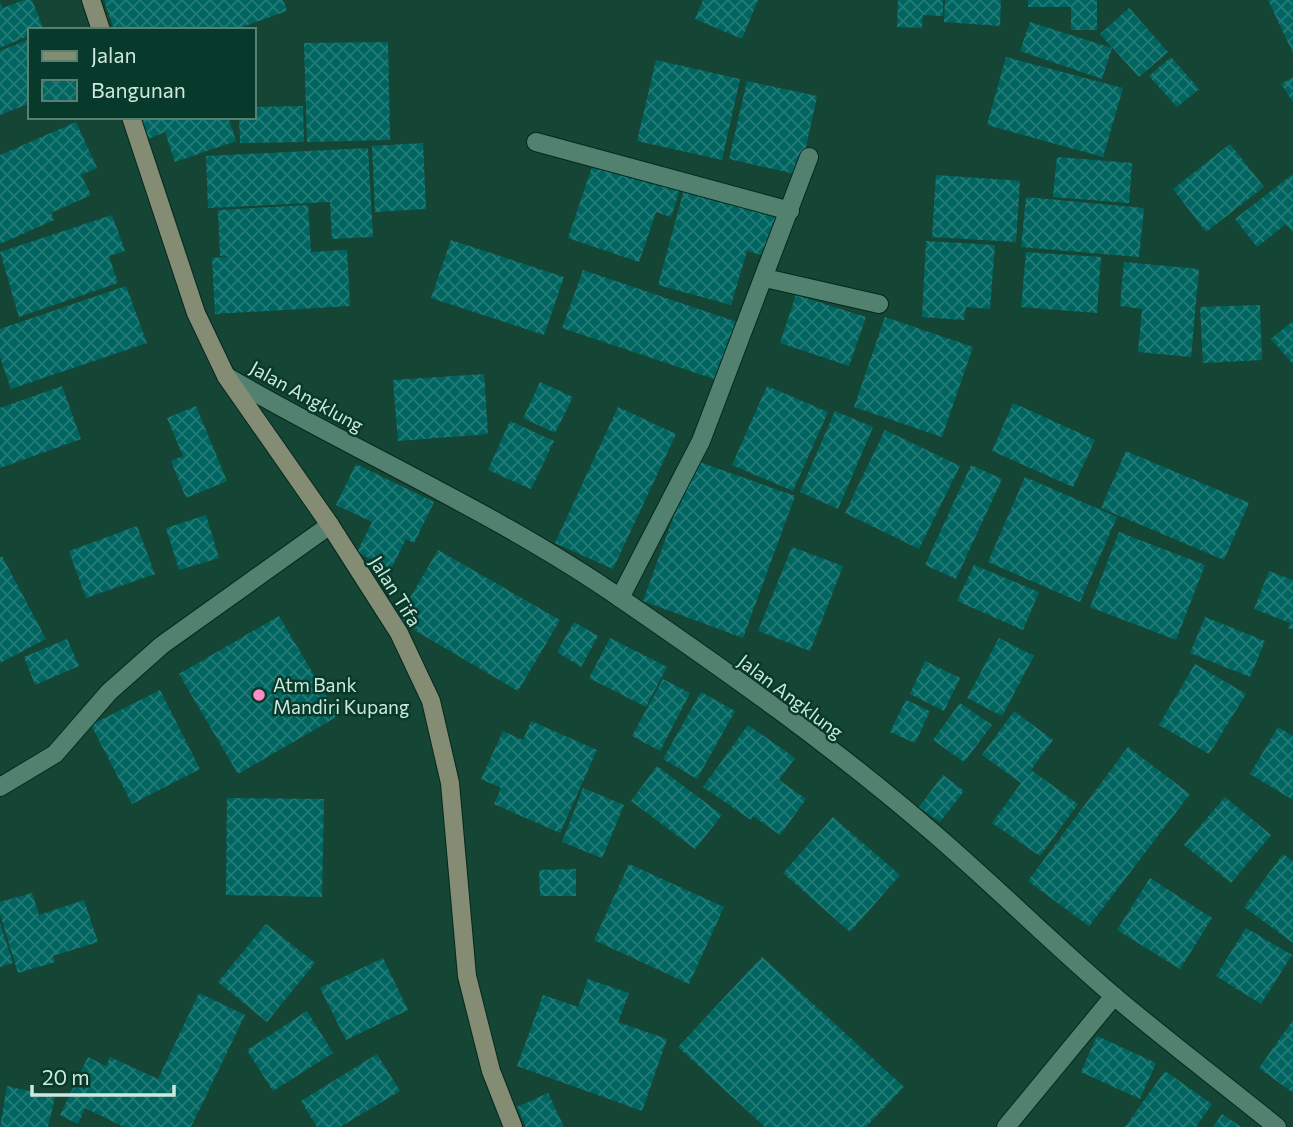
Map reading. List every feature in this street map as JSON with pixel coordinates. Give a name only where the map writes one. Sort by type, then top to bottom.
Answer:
[{"type":"street","points":[[91,0],[100,28]]},
{"type":"street","name":"Jalan Tifa","points":[[132,119],[196,313],[226,376],[330,525],[399,633],[431,701],[450,783],[467,976],[491,1071],[513,1127]]},
{"type":"street","points":[[536,142],[790,211]]},
{"type":"street","points":[[620,598],[701,441],[809,157]]},
{"type":"street","points":[[765,278],[879,304]]},
{"type":"street","name":"Jalan Angklung","points":[[226,376],[304,422],[364,451],[498,525],[620,598],[773,707],[929,829],[1114,996],[1277,1127]]},
{"type":"street","points":[[0,787],[55,754],[108,692],[162,645],[330,525]]},
{"type":"street","points":[[1006,1127],[1114,996]]},
{"type":"building","points":[[24,0],[32,0],[43,28],[28,28],[28,36],[0,48],[0,2],[3,8]]},
{"type":"building","points":[[104,0],[283,0],[287,11],[240,28],[113,28]]},
{"type":"building","points":[[703,0],[758,0],[742,39],[695,19]]},
{"type":"building","points":[[898,0],[943,0],[943,16],[923,15],[922,28],[897,27]]},
{"type":"building","points":[[945,0],[1001,0],[1000,26],[944,22]]},
{"type":"building","points":[[1028,0],[1097,0],[1097,30],[1071,30],[1071,7],[1028,7]]},
{"type":"building","points":[[1268,0],[1293,0],[1293,53]]},
{"type":"building","points":[[1129,8],[1168,52],[1139,77],[1100,34]]},
{"type":"building","points":[[1030,22],[1112,48],[1102,79],[1020,51]]},
{"type":"building","points":[[28,40],[28,104],[0,115],[0,51]]},
{"type":"building","points":[[388,42],[390,140],[307,142],[304,43]]},
{"type":"building","points":[[1006,57],[1123,88],[1103,157],[987,125]]},
{"type":"building","points":[[1171,57],[1199,89],[1177,107],[1149,76]]},
{"type":"building","points":[[656,60],[740,79],[722,160],[637,141]]},
{"type":"building","points":[[1293,77],[1293,102],[1281,84]]},
{"type":"building","points":[[747,81],[817,96],[800,175],[729,159]]},
{"type":"building","points":[[303,106],[304,142],[240,143],[239,119],[256,119],[256,107]]},
{"type":"building","points":[[142,119],[229,119],[236,141],[175,162],[165,132],[148,139]]},
{"type":"building","points":[[76,122],[97,168],[81,175],[91,195],[51,213],[54,220],[0,244],[0,155]]},
{"type":"building","points":[[423,143],[426,209],[375,212],[372,146]]},
{"type":"building","points":[[1230,144],[1264,187],[1206,232],[1173,189]]},
{"type":"building","points":[[368,148],[373,237],[332,239],[330,202],[208,208],[206,156]]},
{"type":"building","points":[[1057,157],[1132,163],[1129,203],[1053,197]]},
{"type":"building","points":[[594,161],[680,189],[671,217],[656,212],[639,262],[568,238]]},
{"type":"building","points":[[1293,174],[1293,233],[1286,224],[1257,247],[1235,219]]},
{"type":"building","points":[[936,175],[1020,181],[1016,242],[932,237]]},
{"type":"building","points":[[685,186],[778,212],[765,256],[747,251],[731,305],[658,285]]},
{"type":"building","points":[[1026,197],[1144,208],[1139,257],[1021,247]]},
{"type":"building","points":[[308,205],[311,252],[347,250],[350,306],[215,314],[212,258],[232,257],[220,256],[218,210]]},
{"type":"building","points":[[112,215],[125,251],[109,256],[118,283],[19,317],[0,252]]},
{"type":"building","points":[[451,240],[564,277],[544,335],[431,298]]},
{"type":"building","points":[[926,241],[995,245],[990,309],[966,307],[964,320],[922,317]]},
{"type":"building","points":[[1026,252],[1101,257],[1097,313],[1021,307]]},
{"type":"building","points":[[1124,262],[1199,269],[1191,357],[1138,352],[1142,309],[1120,306]]},
{"type":"building","points":[[583,270],[740,323],[720,381],[562,328]]},
{"type":"building","points":[[126,286],[147,343],[11,389],[0,357],[0,329]]},
{"type":"building","points":[[796,295],[866,317],[849,366],[780,343]]},
{"type":"building","points":[[1260,305],[1262,360],[1203,363],[1200,307]]},
{"type":"building","points":[[885,317],[973,347],[942,437],[854,407]]},
{"type":"building","points":[[1293,321],[1293,364],[1271,339]]},
{"type":"building","points":[[484,374],[488,434],[398,441],[393,380]]},
{"type":"building","points":[[540,382],[573,397],[555,433],[523,418]]},
{"type":"building","points":[[62,386],[81,439],[0,468],[0,408]]},
{"type":"building","points":[[767,386],[828,412],[793,491],[732,465]]},
{"type":"building","points":[[1013,403],[1095,440],[1073,487],[992,451]]},
{"type":"building","points":[[196,406],[227,481],[186,498],[171,461],[183,456],[167,418]]},
{"type":"building","points":[[618,407],[676,434],[613,569],[555,543]]},
{"type":"building","points":[[835,411],[873,427],[838,509],[800,492]]},
{"type":"building","points":[[510,421],[554,441],[531,489],[488,470]]},
{"type":"building","points":[[885,430],[960,466],[919,549],[845,513]]},
{"type":"building","points":[[1126,451],[1249,503],[1224,560],[1101,508]]},
{"type":"building","points":[[694,460],[795,496],[743,638],[643,601]]},
{"type":"building","points":[[356,464],[434,502],[414,543],[406,539],[391,569],[357,552],[372,522],[336,505]]},
{"type":"building","points":[[971,465],[1002,479],[956,579],[925,565]]},
{"type":"building","points":[[1025,477],[1117,517],[1080,602],[988,562]]},
{"type":"building","points":[[206,515],[219,558],[179,570],[166,528]]},
{"type":"building","points":[[137,526],[155,574],[86,598],[69,551]]},
{"type":"building","points":[[1119,532],[1205,565],[1176,640],[1090,607]]},
{"type":"building","points":[[792,547],[843,566],[810,651],[758,631]]},
{"type":"building","points":[[438,550],[560,620],[518,691],[397,620]]},
{"type":"building","points":[[2,556],[46,639],[0,663],[0,557]]},
{"type":"building","points":[[974,565],[1039,592],[1023,630],[957,601]]},
{"type":"building","points":[[1269,571],[1293,580],[1293,630],[1288,628],[1290,623],[1254,609]]},
{"type":"building","name":"Atm Bank Mandiri Kupang","points":[[279,616],[338,716],[238,774],[179,674]]},
{"type":"building","points":[[1205,617],[1265,641],[1250,677],[1190,653]]},
{"type":"building","points":[[574,622],[598,636],[581,667],[557,652]]},
{"type":"building","points":[[610,638],[667,667],[646,707],[589,678]]},
{"type":"building","points":[[999,638],[1034,656],[1002,716],[967,698]]},
{"type":"building","points":[[67,639],[79,666],[35,685],[24,657]]},
{"type":"building","points":[[925,661],[960,678],[944,711],[910,694]]},
{"type":"building","points":[[1195,664],[1246,694],[1209,754],[1159,725]]},
{"type":"building","points":[[663,679],[690,693],[660,751],[632,736]]},
{"type":"building","points":[[160,690],[200,769],[132,804],[91,725]]},
{"type":"building","points":[[701,692],[735,711],[697,779],[663,759]]},
{"type":"building","points":[[906,700],[930,711],[915,743],[890,732]]},
{"type":"building","points":[[960,703],[992,725],[964,762],[933,740]]},
{"type":"building","points":[[1014,711],[1053,740],[1031,770],[1078,804],[1040,856],[992,823],[1021,783],[982,755]]},
{"type":"building","points":[[531,721],[597,750],[560,833],[494,804],[501,788],[481,779],[503,731],[523,740]]},
{"type":"building","points":[[748,725],[795,758],[779,780],[806,799],[780,835],[753,816],[751,820],[703,787]]},
{"type":"building","points":[[1278,727],[1293,736],[1293,800],[1250,774]]},
{"type":"building","points":[[1128,747],[1190,794],[1089,926],[1028,881]]},
{"type":"building","points":[[657,766],[722,815],[695,849],[631,801]]},
{"type":"building","points":[[943,775],[964,791],[940,822],[919,807]]},
{"type":"building","points":[[583,788],[624,805],[602,858],[562,842]]},
{"type":"building","points":[[1225,797],[1271,835],[1231,883],[1184,845]]},
{"type":"building","points":[[227,798],[324,799],[322,897],[226,895]]},
{"type":"building","points":[[833,817],[900,875],[850,932],[783,873]]},
{"type":"building","points":[[1283,854],[1293,861],[1293,943],[1244,907]]},
{"type":"building","points":[[629,864],[724,907],[689,984],[594,940]]},
{"type":"building","points":[[576,869],[576,896],[540,896],[539,870]]},
{"type":"building","points":[[1150,878],[1212,918],[1180,969],[1117,930]]},
{"type":"building","points":[[32,893],[39,915],[84,900],[98,942],[53,956],[55,962],[18,973],[0,914],[0,902]]},
{"type":"building","points":[[0,923],[13,963],[0,967]]},
{"type":"building","points":[[266,924],[315,963],[267,1022],[218,982]]},
{"type":"building","points":[[1246,928],[1292,955],[1261,1004],[1216,976]]},
{"type":"building","points":[[762,957],[904,1087],[866,1127],[765,1127],[678,1047]]},
{"type":"building","points":[[383,958],[408,1010],[346,1040],[320,988]]},
{"type":"building","points":[[588,979],[629,993],[618,1022],[667,1039],[642,1111],[517,1066],[543,995],[578,1007]]},
{"type":"building","points":[[199,993],[245,1015],[191,1127],[124,1127],[85,1108],[78,1124],[60,1115],[88,1057],[106,1066],[110,1057],[158,1079]]},
{"type":"building","points":[[307,1011],[333,1053],[273,1091],[247,1050]]},
{"type":"building","points":[[1293,1020],[1293,1093],[1259,1068]]},
{"type":"building","points":[[1097,1036],[1156,1063],[1140,1099],[1081,1072]]},
{"type":"building","points":[[377,1054],[400,1091],[340,1127],[317,1127],[301,1101]]},
{"type":"building","points":[[1165,1071],[1212,1104],[1196,1127],[1125,1127]]},
{"type":"building","points":[[7,1086],[55,1097],[48,1127],[0,1127]]},
{"type":"building","points":[[548,1093],[564,1127],[526,1127],[517,1107]]},
{"type":"building","points":[[1222,1114],[1241,1127],[1213,1127]]},
{"type":"place","name":"Atm Bank Mandiri Kupang","points":[[259,695]]}]
